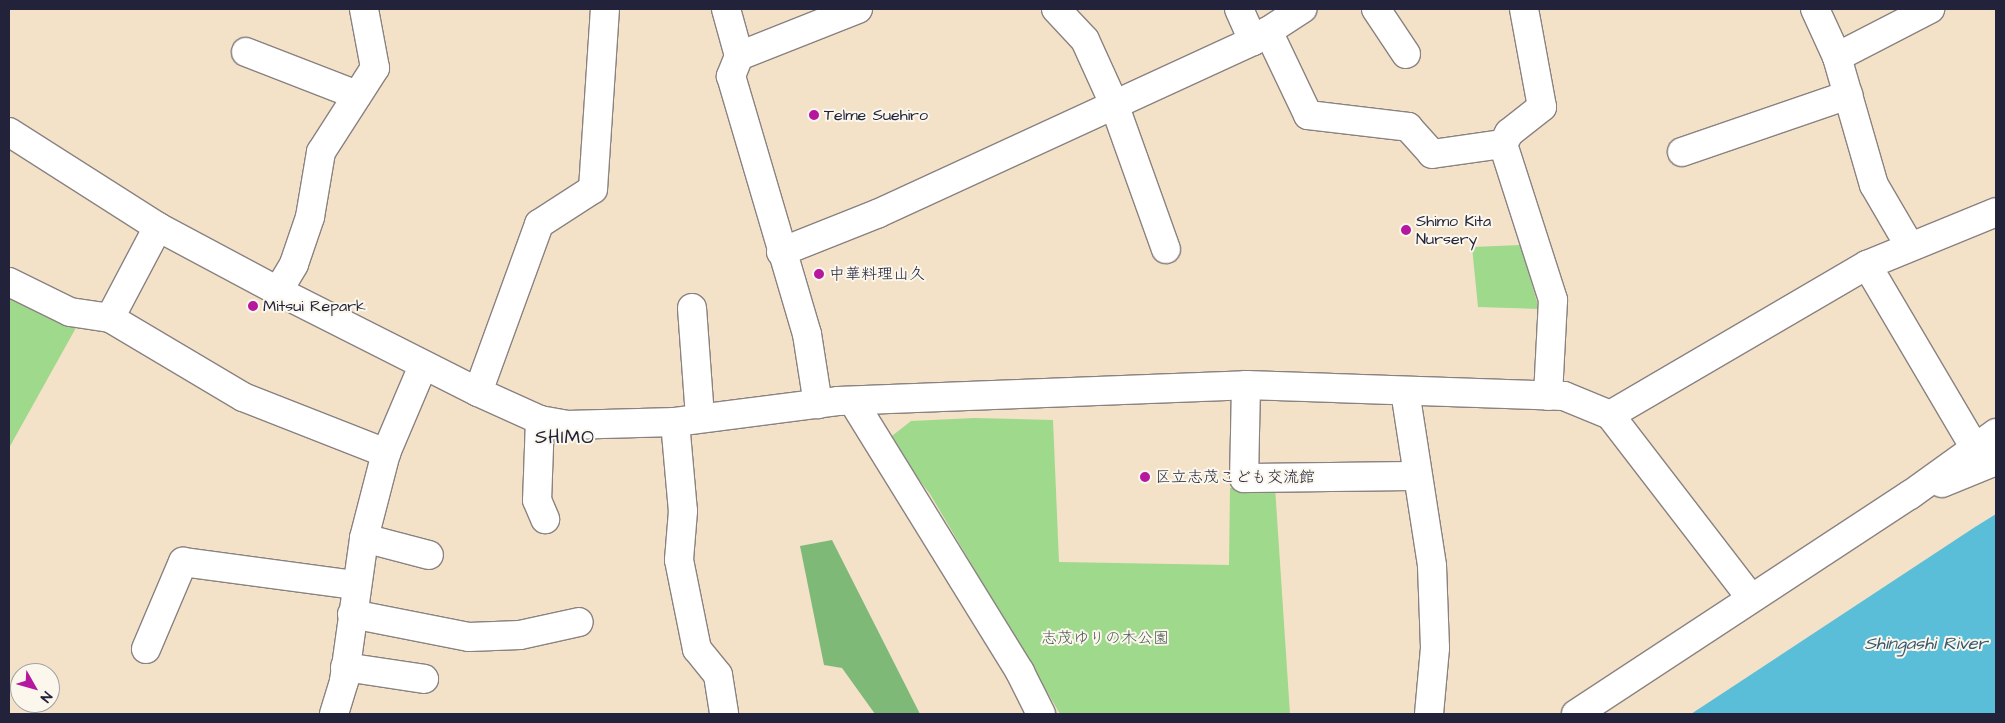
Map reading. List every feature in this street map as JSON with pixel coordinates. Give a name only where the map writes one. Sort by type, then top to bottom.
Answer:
[{"type":"street","points":[[278,291],[294,264],[310,217],[321,152],[375,68],[364,9]]},
{"type":"street","points":[[478,392],[540,224],[593,189],[604,9]]},
{"type":"street","points":[[726,9],[739,56],[731,76],[780,252],[807,334],[818,404]]},
{"type":"street","points":[[739,56],[858,9]]},
{"type":"street","points":[[1056,9],[1085,40],[1114,104],[1166,249]]},
{"type":"street","points":[[1239,9],[1260,36],[1308,115],[1408,127],[1432,154],[1503,144]]},
{"type":"street","points":[[780,252],[879,213],[1114,104],[1260,36],[1302,9]]},
{"type":"street","points":[[1376,9],[1406,54]]},
{"type":"street","points":[[1524,9],[1542,107],[1509,133],[1503,144],[1553,300],[1548,396]]},
{"type":"street","points":[[1815,9],[1837,57],[1874,185],[1909,245]]},
{"type":"street","points":[[1837,57],[1930,9]]},
{"type":"street","points":[[246,52],[357,95]]},
{"type":"street","points":[[1682,152],[1848,95]]},
{"type":"street","points":[[9,132],[158,227],[278,291],[423,366],[478,392],[540,420],[567,425],[688,420],[818,404],[978,393],[1246,385],[1564,396],[1610,415],[1751,598]]},
{"type":"street","points":[[1610,415],[1868,265],[1909,245],[1996,212]]},
{"type":"street","points":[[110,318],[158,227]]},
{"type":"street","points":[[1576,714],[1910,495],[1989,447],[1868,265]]},
{"type":"street","points":[[9,282],[70,312],[110,318],[243,397],[386,453]]},
{"type":"street","points":[[692,308],[688,420],[679,560],[697,649],[718,675],[724,714]]},
{"type":"street","points":[[334,714],[345,667],[355,586],[364,538],[386,453],[423,366]]},
{"type":"street","points":[[1246,385],[1244,478],[1417,476]]},
{"type":"street","points":[[1405,391],[1432,566],[1436,648],[1429,714]]},
{"type":"street","points":[[854,403],[1020,672],[1041,714]]},
{"type":"street","points":[[540,420],[537,500],[545,519]]},
{"type":"street","points":[[364,538],[429,555]]},
{"type":"street","points":[[146,649],[183,562],[355,586]]},
{"type":"street","points":[[352,614],[469,638],[520,636],[579,622]]},
{"type":"street","points":[[345,667],[424,679]]},
{"type":"green space","points":[[1521,245],[1539,309],[1478,307],[1472,247]]},
{"type":"green space","points":[[9,289],[77,326],[9,448]]},
{"type":"green space","name":"志茂ゆりの木公園","points":[[974,418],[1053,420],[1059,562],[1229,565],[1230,488],[1275,487],[1290,714],[1060,714],[930,494],[888,439],[911,421]]},
{"type":"green space","points":[[832,540],[920,714],[875,714],[842,668],[824,665],[800,546]]},
{"type":"water","name":"Shingashi River","points":[[1996,514],[1996,714],[1691,714],[1975,527]]},
{"type":"place","name":"Telme Suehiro","points":[[814,115]]},
{"type":"place","name":"Shimo Kita Nursery","points":[[1406,230]]},
{"type":"place","name":"中華料理山久","points":[[819,274]]},
{"type":"place","name":"Mitsui Repark","points":[[253,306]]},
{"type":"place","name":"区立志茂こども交流館","points":[[1145,477]]},
{"type":"district","name":"SHIMO","points":[[565,438]]}]
